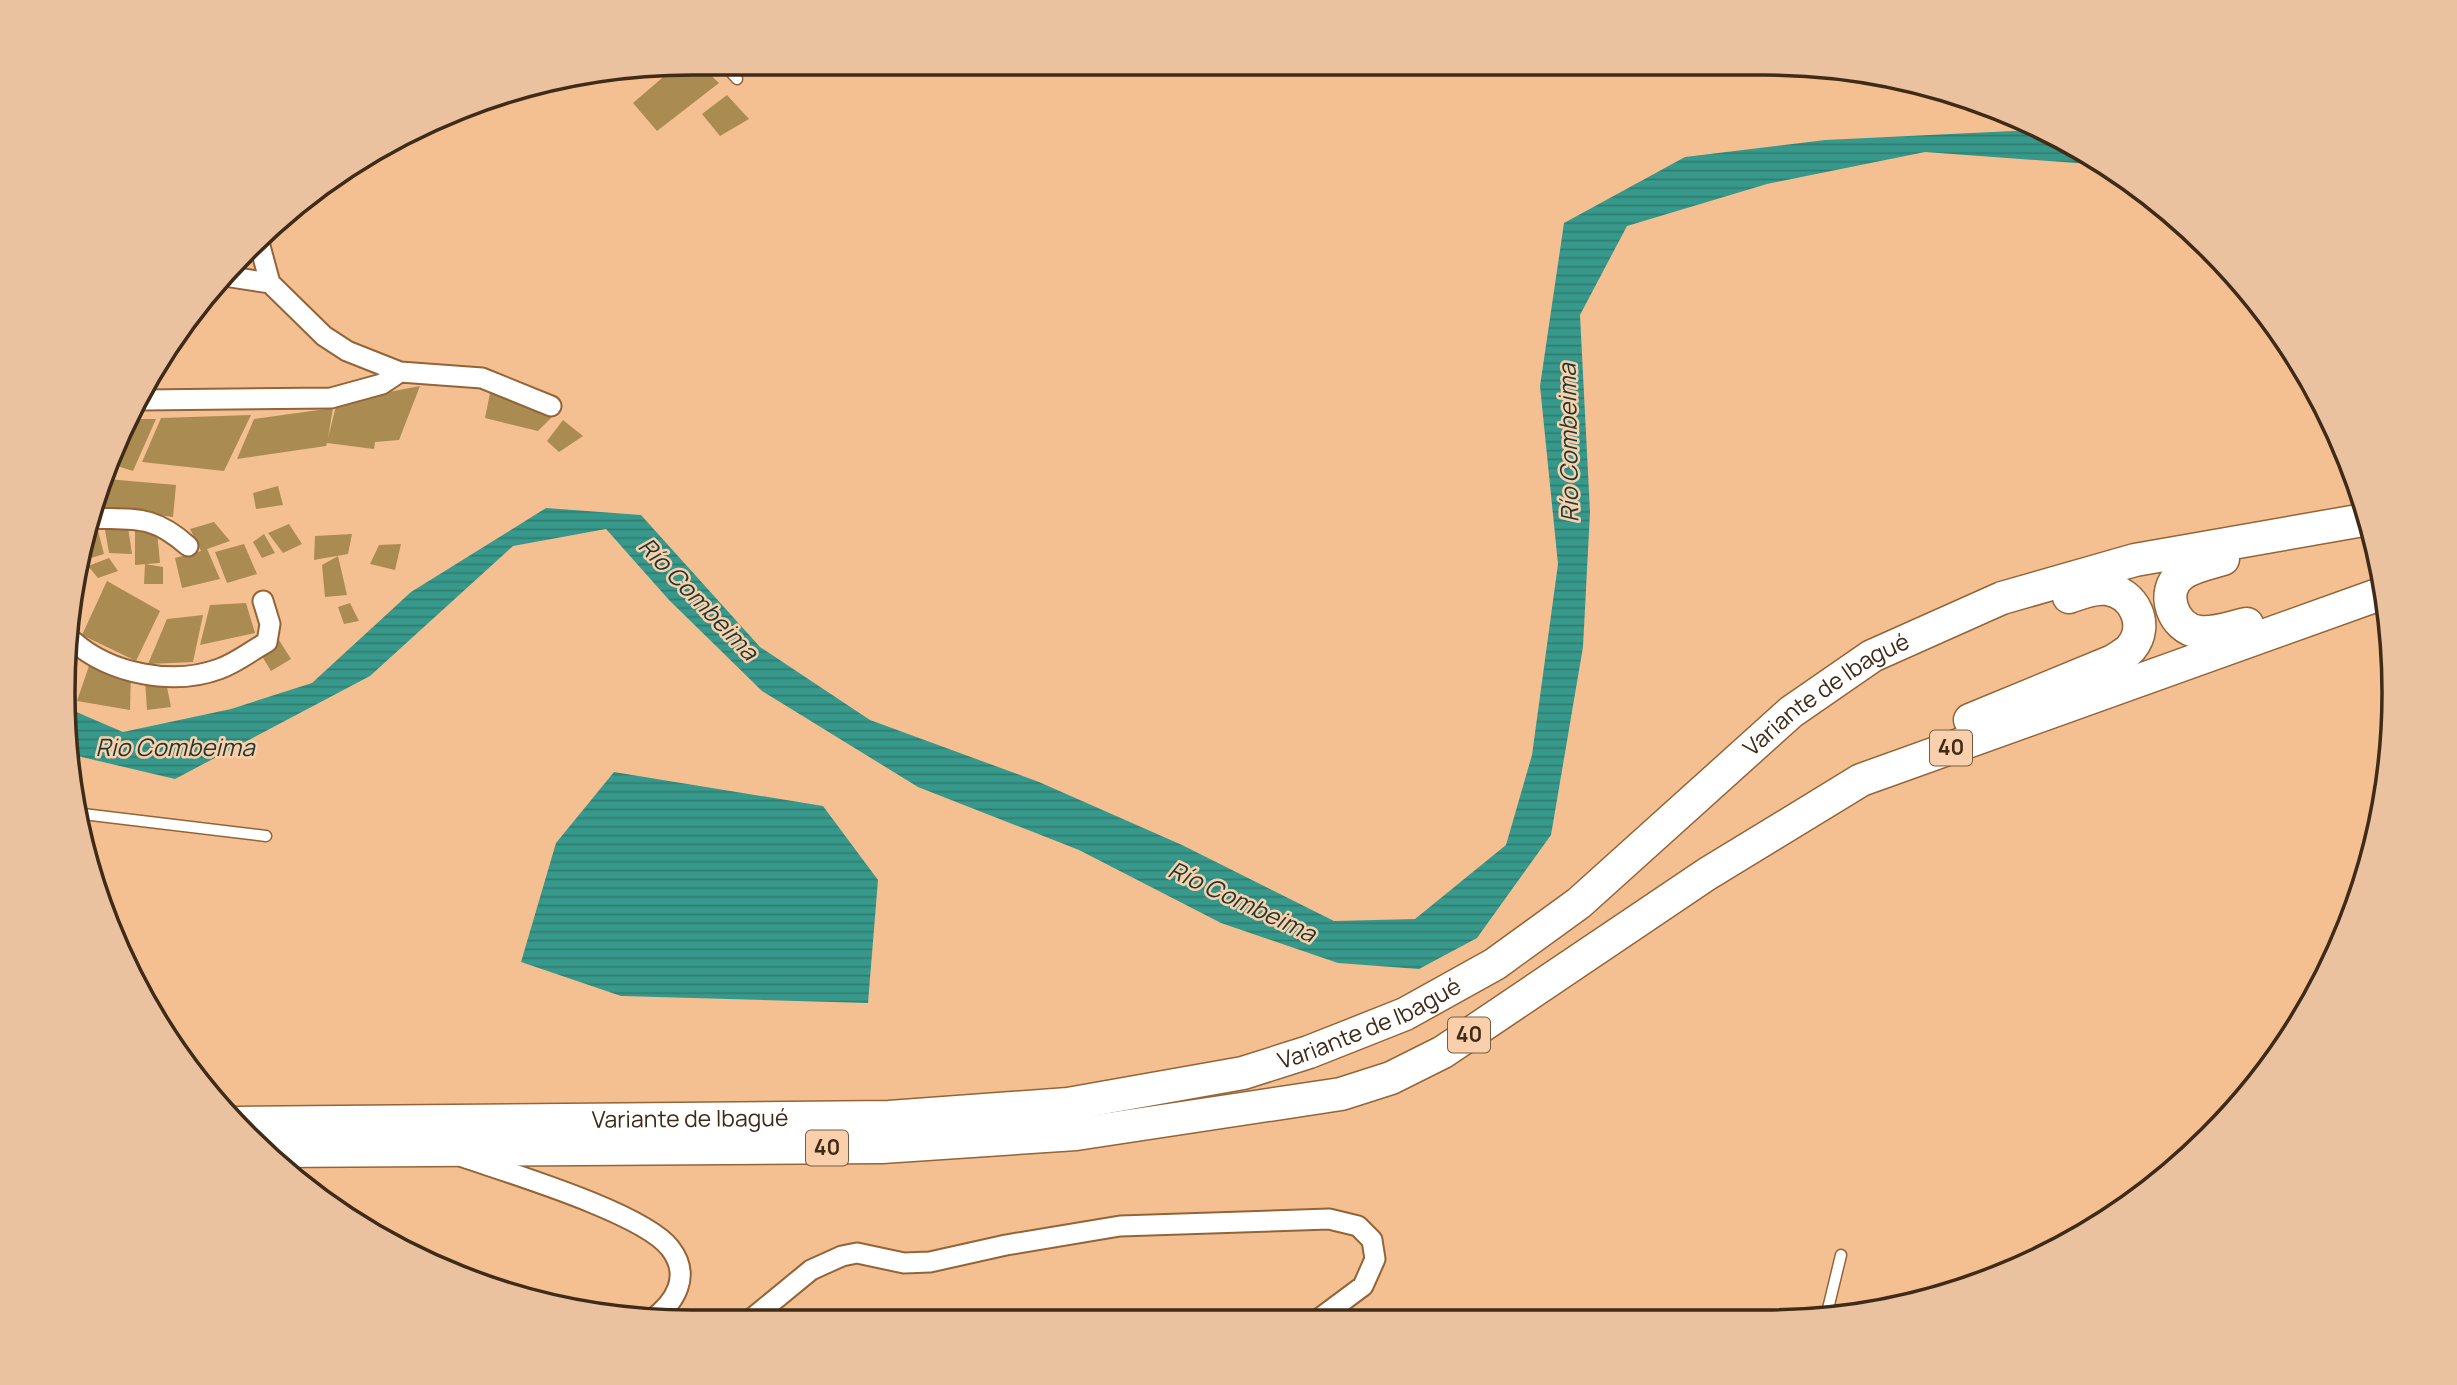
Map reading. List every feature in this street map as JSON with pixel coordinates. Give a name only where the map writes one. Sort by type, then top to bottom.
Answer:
[{"type":"highway","points":[[2355,522],[2202,565],[2181,575],[2172,588],[2173,611],[2186,628],[2210,632],[2374,596]]},
{"type":"highway","name":"Variante de Ibagué","points":[[249,1122],[903,1116],[1068,1104],[1243,1073],[1308,1052],[1405,1014],[1495,964],[1579,903],[1791,712],[1872,656],[2002,598],[2135,560],[2355,522]]},
{"type":"highway","points":[[1715,782],[1754,772],[1813,719],[1883,672],[1959,634],[2090,590],[2105,588],[2122,593],[2132,603],[2140,627],[2130,650],[2113,661],[1885,755],[1861,780]]},
{"type":"highway","name":"Variante de Ibagué","points":[[280,1151],[882,1147],[1076,1134],[1341,1094],[1377,1083],[1443,1052],[1707,874],[1861,780],[2374,597]]},
{"type":"street","points":[[261,251],[270,283],[324,336],[347,351],[400,372],[482,378],[551,406]]},
{"type":"street","points":[[236,278],[270,283]]},
{"type":"street","points":[[149,400],[331,398],[382,384],[400,372]]},
{"type":"street","points":[[100,519],[152,522],[168,527],[188,546]]},
{"type":"street","points":[[78,644],[106,662],[144,674],[188,676],[218,669],[267,642],[270,624],[263,601]]},
{"type":"street","points":[[442,1150],[560,1191],[632,1222],[669,1246],[677,1259],[681,1280],[667,1309]]},
{"type":"street","points":[[762,1310],[811,1270],[842,1256],[857,1253],[904,1263],[930,1262],[1006,1245],[1120,1226],[1329,1219],[1358,1226],[1372,1240],[1375,1259],[1363,1286],[1331,1310]]},
{"type":"lane","points":[[734,75],[737,79]]},
{"type":"lane","points":[[87,815],[266,836]]},
{"type":"lane","points":[[1829,1306],[1841,1255]]},
{"type":"water","name":"Rio Combeima","points":[[2013,131],[2038,139],[2082,163],[1925,152],[1767,184],[1627,226],[1580,315],[1590,512],[1583,647],[1551,835],[1477,938],[1419,969],[1338,963],[1221,923],[1079,850],[918,787],[762,691],[669,600],[606,529],[513,546],[370,676],[175,779],[79,756],[76,712],[123,732],[231,709],[312,683],[411,592],[546,508],[641,515],[760,647],[870,720],[1039,782],[1182,845],[1334,921],[1415,919],[1506,845],[1532,755],[1558,564],[1540,386],[1564,223],[1685,157],[1825,140]]},
{"type":"water","points":[[614,772],[823,806],[878,880],[868,1003],[621,996],[521,962],[556,843]]},
{"type":"building","points":[[711,75],[719,83],[657,131],[633,103],[664,76]]},
{"type":"building","points":[[727,95],[749,119],[720,136],[702,114]]},
{"type":"building","points":[[420,386],[399,440],[375,442],[374,449],[327,443],[326,446],[237,459],[254,419],[333,408],[328,438],[337,402]]},
{"type":"building","points":[[491,388],[556,413],[538,431],[485,418]]},
{"type":"building","points":[[251,415],[224,471],[142,462],[161,418]]},
{"type":"building","points":[[139,419],[156,419],[133,471],[118,466],[122,456]]},
{"type":"building","points":[[563,420],[583,436],[559,452],[547,441]]},
{"type":"building","points":[[113,480],[176,485],[173,517],[104,508]]},
{"type":"building","points":[[278,486],[283,505],[256,509],[253,493]]},
{"type":"building","points":[[214,522],[230,541],[207,549],[220,579],[182,588],[175,558],[201,551],[190,529]]},
{"type":"building","points":[[104,524],[128,527],[132,554],[109,553]]},
{"type":"building","points":[[289,524],[302,544],[283,553],[268,533]]},
{"type":"building","points":[[97,528],[104,554],[90,558]]},
{"type":"building","points":[[135,530],[157,531],[160,563],[135,565]]},
{"type":"building","points":[[264,534],[275,553],[262,558],[253,542]]},
{"type":"building","points":[[352,534],[348,554],[314,560],[315,536]]},
{"type":"building","points":[[244,544],[257,574],[227,583],[215,552]]},
{"type":"building","points":[[401,544],[395,570],[370,564],[379,545]]},
{"type":"building","points":[[338,556],[347,595],[325,597],[322,565]]},
{"type":"building","points":[[109,558],[118,571],[98,578],[88,566]]},
{"type":"building","points":[[145,564],[163,567],[163,584],[144,584]]},
{"type":"building","points":[[107,581],[160,611],[136,661],[82,635]]},
{"type":"building","points":[[246,603],[255,633],[200,645],[210,605]]},
{"type":"building","points":[[350,603],[359,621],[344,624],[338,607]]},
{"type":"building","points":[[203,615],[193,662],[148,664],[167,619]]},
{"type":"building","points":[[279,640],[291,659],[271,671],[260,653]]},
{"type":"building","points":[[90,663],[131,673],[130,710],[77,701]]},
{"type":"building","points":[[165,677],[171,707],[147,710],[145,680]]},
{"type":"water label","name":"Río Combeima","points":[[1569,443]]},
{"type":"water label","name":"Río Combeima","points":[[698,599]]},
{"type":"water label","name":"Río Combeima","points":[[1242,902]]}]
